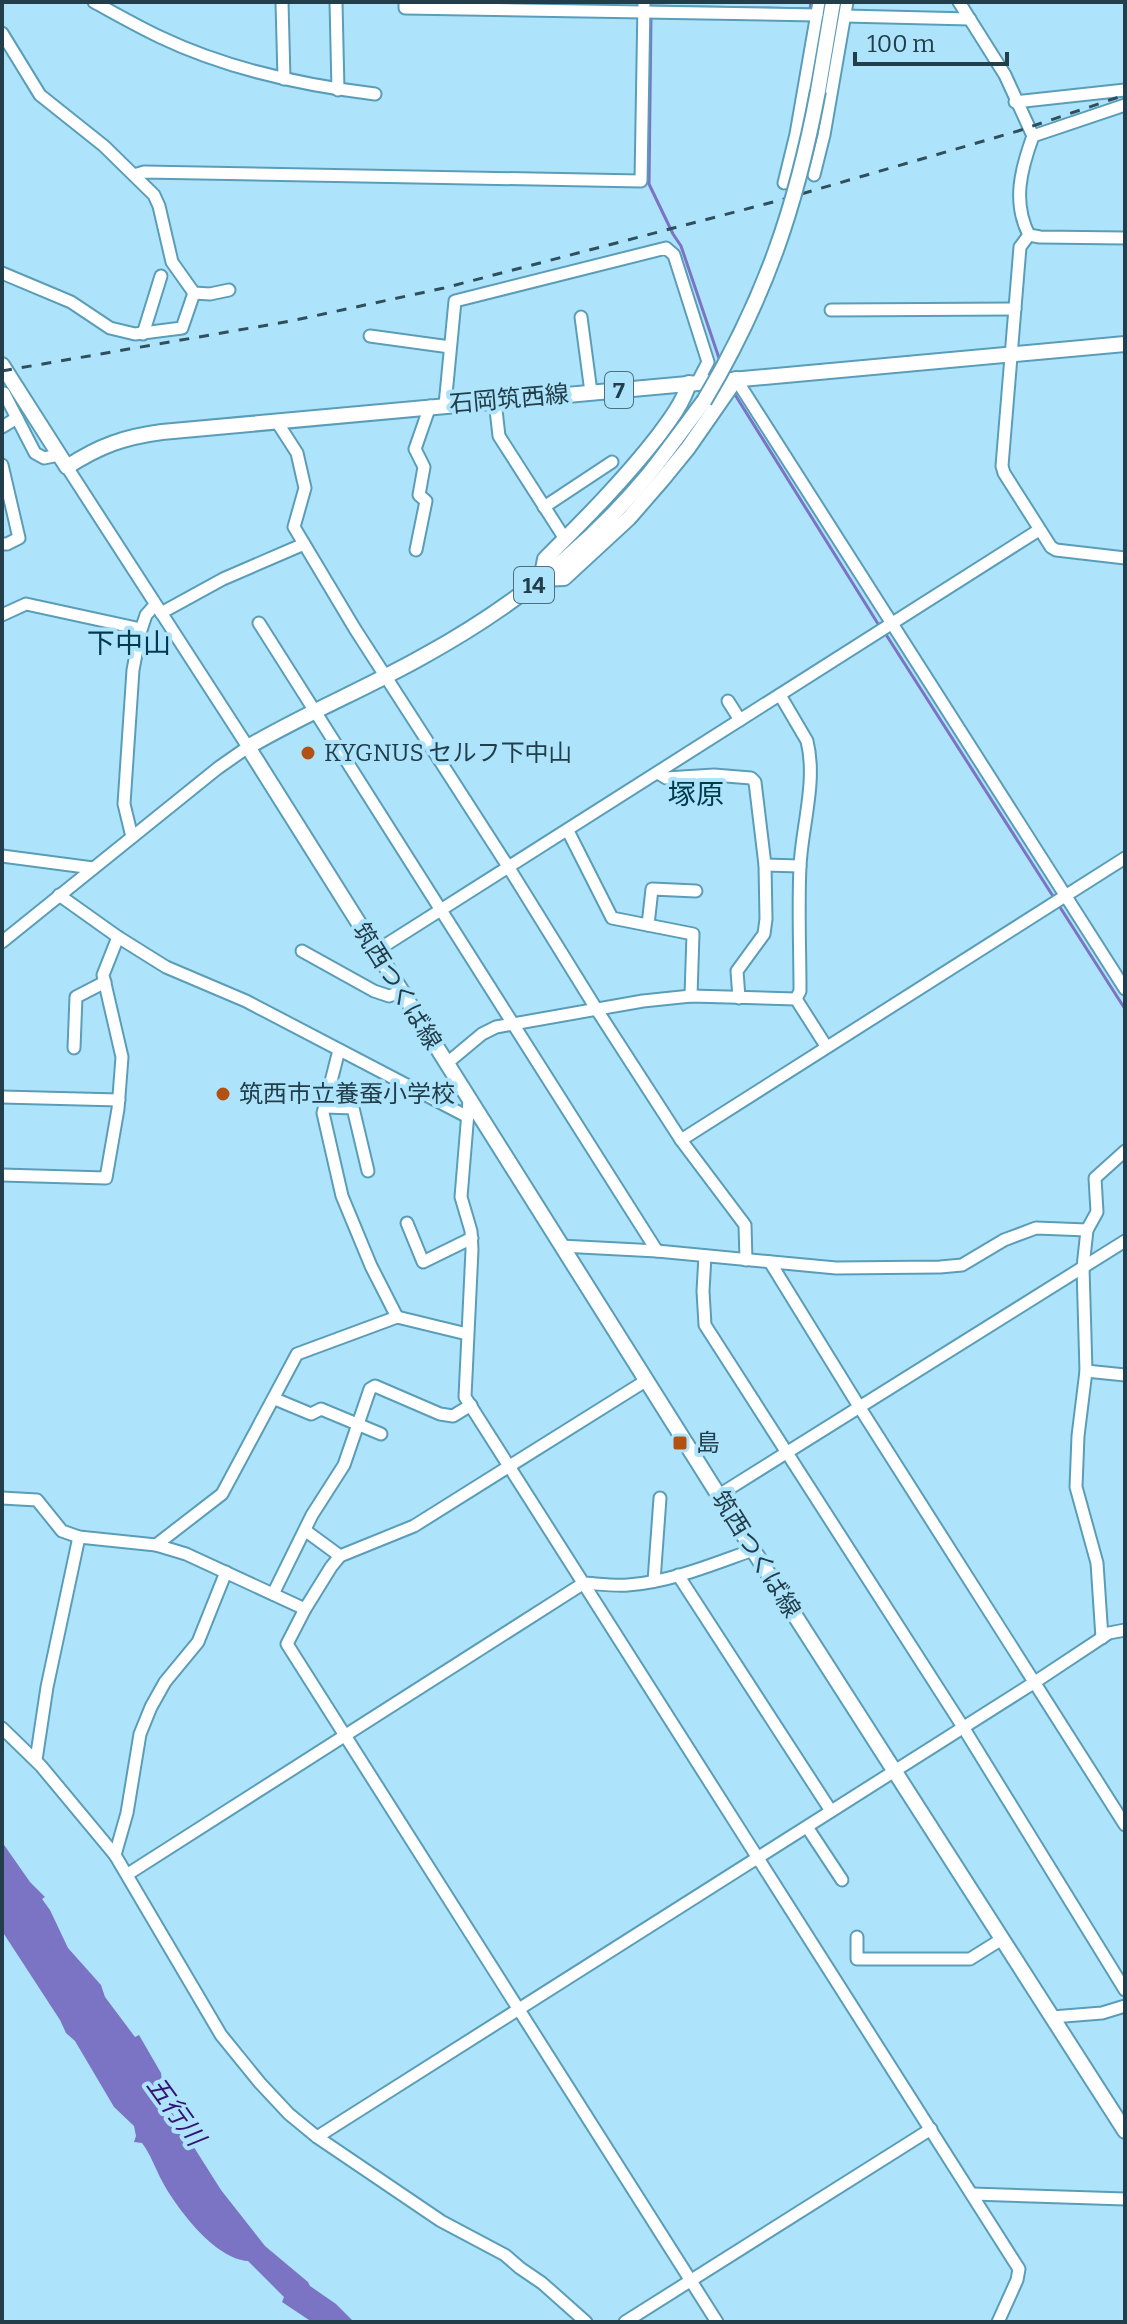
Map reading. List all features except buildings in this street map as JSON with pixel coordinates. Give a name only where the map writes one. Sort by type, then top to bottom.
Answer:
[{"type":"main road","name":"14","points":[[248,747],[465,631],[541,579],[628,498],[667,450],[704,401],[738,340],[774,261],[794,198],[818,91],[833,2]]},
{"type":"main road","name":"石岡筑西線","points":[[63,461],[135,436],[1125,344]]},
{"type":"main road","points":[[2,365],[63,461]]},
{"type":"main road","points":[[693,383],[644,454],[545,559],[541,579],[564,578],[629,518],[688,448],[736,379]]},
{"type":"main road","name":"筑西つくば線","points":[[248,747],[753,1550],[1125,2131]]},
{"type":"street","points":[[94,2],[162,38],[229,63],[284,79],[375,94]]},
{"type":"street","points":[[282,2],[284,79]]},
{"type":"street","points":[[336,2],[338,90]]},
{"type":"street","points":[[405,2],[405,8],[817,15]]},
{"type":"street","points":[[784,183],[796,134],[819,2]]},
{"type":"street","points":[[814,175],[847,2]]},
{"type":"street","points":[[959,2],[1005,75],[1033,136],[1021,176],[1019,198],[1021,219],[1029,235]]},
{"type":"street","points":[[134,175],[144,172],[641,181],[647,10]]},
{"type":"street","points":[[845,16],[970,19]]},
{"type":"street","points":[[2,33],[40,95],[104,146],[154,195],[172,262],[194,293]]},
{"type":"street","points":[[1015,102],[1125,90]]},
{"type":"street","points":[[1033,136],[1125,105]]},
{"type":"street","points":[[1029,235],[1125,238]]},
{"type":"street","points":[[1029,235],[1020,247],[1002,466],[1051,547],[1125,558]]},
{"type":"street","points":[[416,550],[426,501],[419,495],[424,467],[415,449],[438,406],[450,347],[455,301],[666,248],[674,255],[708,362],[693,383]]},
{"type":"street","points":[[2,273],[71,302],[110,328],[135,334],[182,328],[194,293]]},
{"type":"street","points":[[143,334],[161,276]]},
{"type":"street","points":[[194,293],[229,290]]},
{"type":"street","points":[[831,310],[1015,309]]},
{"type":"street","points":[[581,317],[591,392]]},
{"type":"street","points":[[370,336],[450,347]]},
{"type":"street","points":[[736,379],[886,628],[1060,899],[1125,989]]},
{"type":"street","points":[[2,942],[248,747],[63,461],[35,453],[4,393]]},
{"type":"street","points":[[495,401],[499,436],[565,539]]},
{"type":"street","points":[[2,427],[17,418]]},
{"type":"street","points":[[277,422],[297,453],[305,488],[294,527],[597,1010],[681,1140],[745,1225],[746,1260]]},
{"type":"street","points":[[544,507],[612,462]]},
{"type":"street","points":[[2,465],[19,538],[2,544]]},
{"type":"street","points":[[376,951],[1039,530]]},
{"type":"street","points":[[132,837],[124,804],[133,670],[146,615],[304,544]]},
{"type":"street","points":[[2,615],[26,604],[141,629]]},
{"type":"street","points":[[259,623],[657,1251]]},
{"type":"street","points":[[780,695],[809,749],[800,866],[800,991],[796,999]]},
{"type":"street","points":[[728,701],[740,720]]},
{"type":"street","points":[[658,773],[666,778],[714,775],[751,778],[757,788],[765,865],[766,919],[764,934],[737,971],[739,998]]},
{"type":"street","points":[[568,831],[612,918],[693,934],[691,996]]},
{"type":"street","points":[[2,856],[93,868]]},
{"type":"street","points":[[681,1140],[1125,858]]},
{"type":"street","points":[[765,865],[800,866]]},
{"type":"street","points":[[648,925],[652,889],[696,891]]},
{"type":"street","points":[[59,895],[166,967],[246,1001],[468,1117]]},
{"type":"street","points":[[2,1175],[106,1178],[119,1100],[122,1057],[103,975],[118,937]]},
{"type":"street","points":[[302,951],[374,991],[389,996],[401,992]]},
{"type":"street","points":[[74,1048],[76,997],[105,982]]},
{"type":"street","points":[[446,1064],[482,1034],[496,1027],[643,1001],[691,996],[796,999]]},
{"type":"street","points":[[796,999],[826,1046]]},
{"type":"street","points":[[339,1050],[323,1113],[342,1196],[371,1266],[397,1317]]},
{"type":"street","points":[[2,1097],[119,1100]]},
{"type":"street","points":[[469,1100],[461,1197],[472,1238],[465,1397],[1019,2269],[998,2322]]},
{"type":"street","points":[[325,1107],[353,1108],[368,1171]]},
{"type":"street","points":[[1102,1638],[1097,1563],[1076,1487],[1086,1371],[1083,1267],[1087,1230],[1097,1212],[1095,1178],[1125,1151]]},
{"type":"street","points":[[407,1223],[423,1262],[472,1238]]},
{"type":"street","points":[[561,1246],[657,1251],[836,1268],[940,1267],[962,1265],[1004,1240],[1036,1228],[1087,1230]]},
{"type":"street","points":[[719,1495],[1125,1241]]},
{"type":"street","points":[[705,1256],[705,1325],[963,1727],[1125,1990]]},
{"type":"street","points":[[770,1262],[1125,1825]]},
{"type":"street","points":[[156,1545],[222,1494],[297,1354],[397,1317],[467,1334]]},
{"type":"street","points":[[1086,1371],[1125,1375]]},
{"type":"street","points":[[647,1380],[414,1526],[340,1556],[305,1609],[287,1644],[717,2322]]},
{"type":"street","points":[[273,1594],[312,1515],[344,1465],[370,1389],[375,1386],[440,1414],[453,1416],[471,1405]]},
{"type":"street","points":[[275,1399],[311,1414],[321,1409],[381,1434]]},
{"type":"street","points":[[2,1498],[37,1500],[62,1531],[79,1537],[156,1545],[186,1554],[305,1609]]},
{"type":"street","points":[[654,1581],[660,1498]]},
{"type":"street","points":[[306,1531],[340,1556]]},
{"type":"street","points":[[36,1760],[47,1687],[79,1537]]},
{"type":"street","points":[[128,1874],[584,1583],[627,1585],[654,1581],[753,1550]]},
{"type":"street","points":[[115,1855],[127,1813],[140,1734],[165,1682],[198,1642],[226,1572]]},
{"type":"street","points":[[678,1575],[831,1811]]},
{"type":"street","points":[[317,2137],[1109,1633],[1125,1630]]},
{"type":"street","points":[[2,1728],[36,1760],[115,1855],[221,2035],[289,2114],[317,2137],[441,2221],[505,2255],[586,2322]]},
{"type":"street","points":[[807,1827],[842,1880]]},
{"type":"street","points":[[857,1937],[857,1959],[970,1959],[1002,1939]]},
{"type":"street","points":[[1052,2017],[1102,2013],[1125,2006]]},
{"type":"street","points":[[625,2322],[931,2129]]},
{"type":"street","points":[[972,2194],[1125,2199]]},
{"type":"shaded area","points":[[2,1842],[30,1882],[45,1897],[42,1899],[68,1948],[101,1985],[105,1997],[135,2037],[139,2035],[161,2073],[164,2097],[171,2111],[221,2190],[265,2246],[354,2322],[312,2322],[282,2302],[284,2297],[248,2261],[223,2252],[210,2242],[177,2205],[142,2143],[134,2142],[134,2126],[114,2107],[75,2041],[66,2033],[2,1931]]},
{"type":"waterway","points":[[651,8],[810,9],[811,2]]},
{"type":"waterway","points":[[651,15],[649,184],[681,246],[720,361]]},
{"type":"waterway","points":[[734,393],[880,627]]},
{"type":"waterway","points":[[885,633],[1125,1009]]},
{"type":"railway","points":[[2,371],[291,321],[444,288],[777,201],[1018,131],[1125,95]]},
{"type":"place","name":"KYGNUS セルフ下中山","points":[[308,753]]},
{"type":"place","name":"筑西市立養蚕小学校","points":[[223,1094]]},
{"type":"place","name":"島","points":[[680,1443]]},
{"type":"district","name":"下中山","points":[[129,643]]},
{"type":"district","name":"塚原","points":[[696,794]]},
{"type":"water label","name":"五行川","points":[[176,2111]]}]
